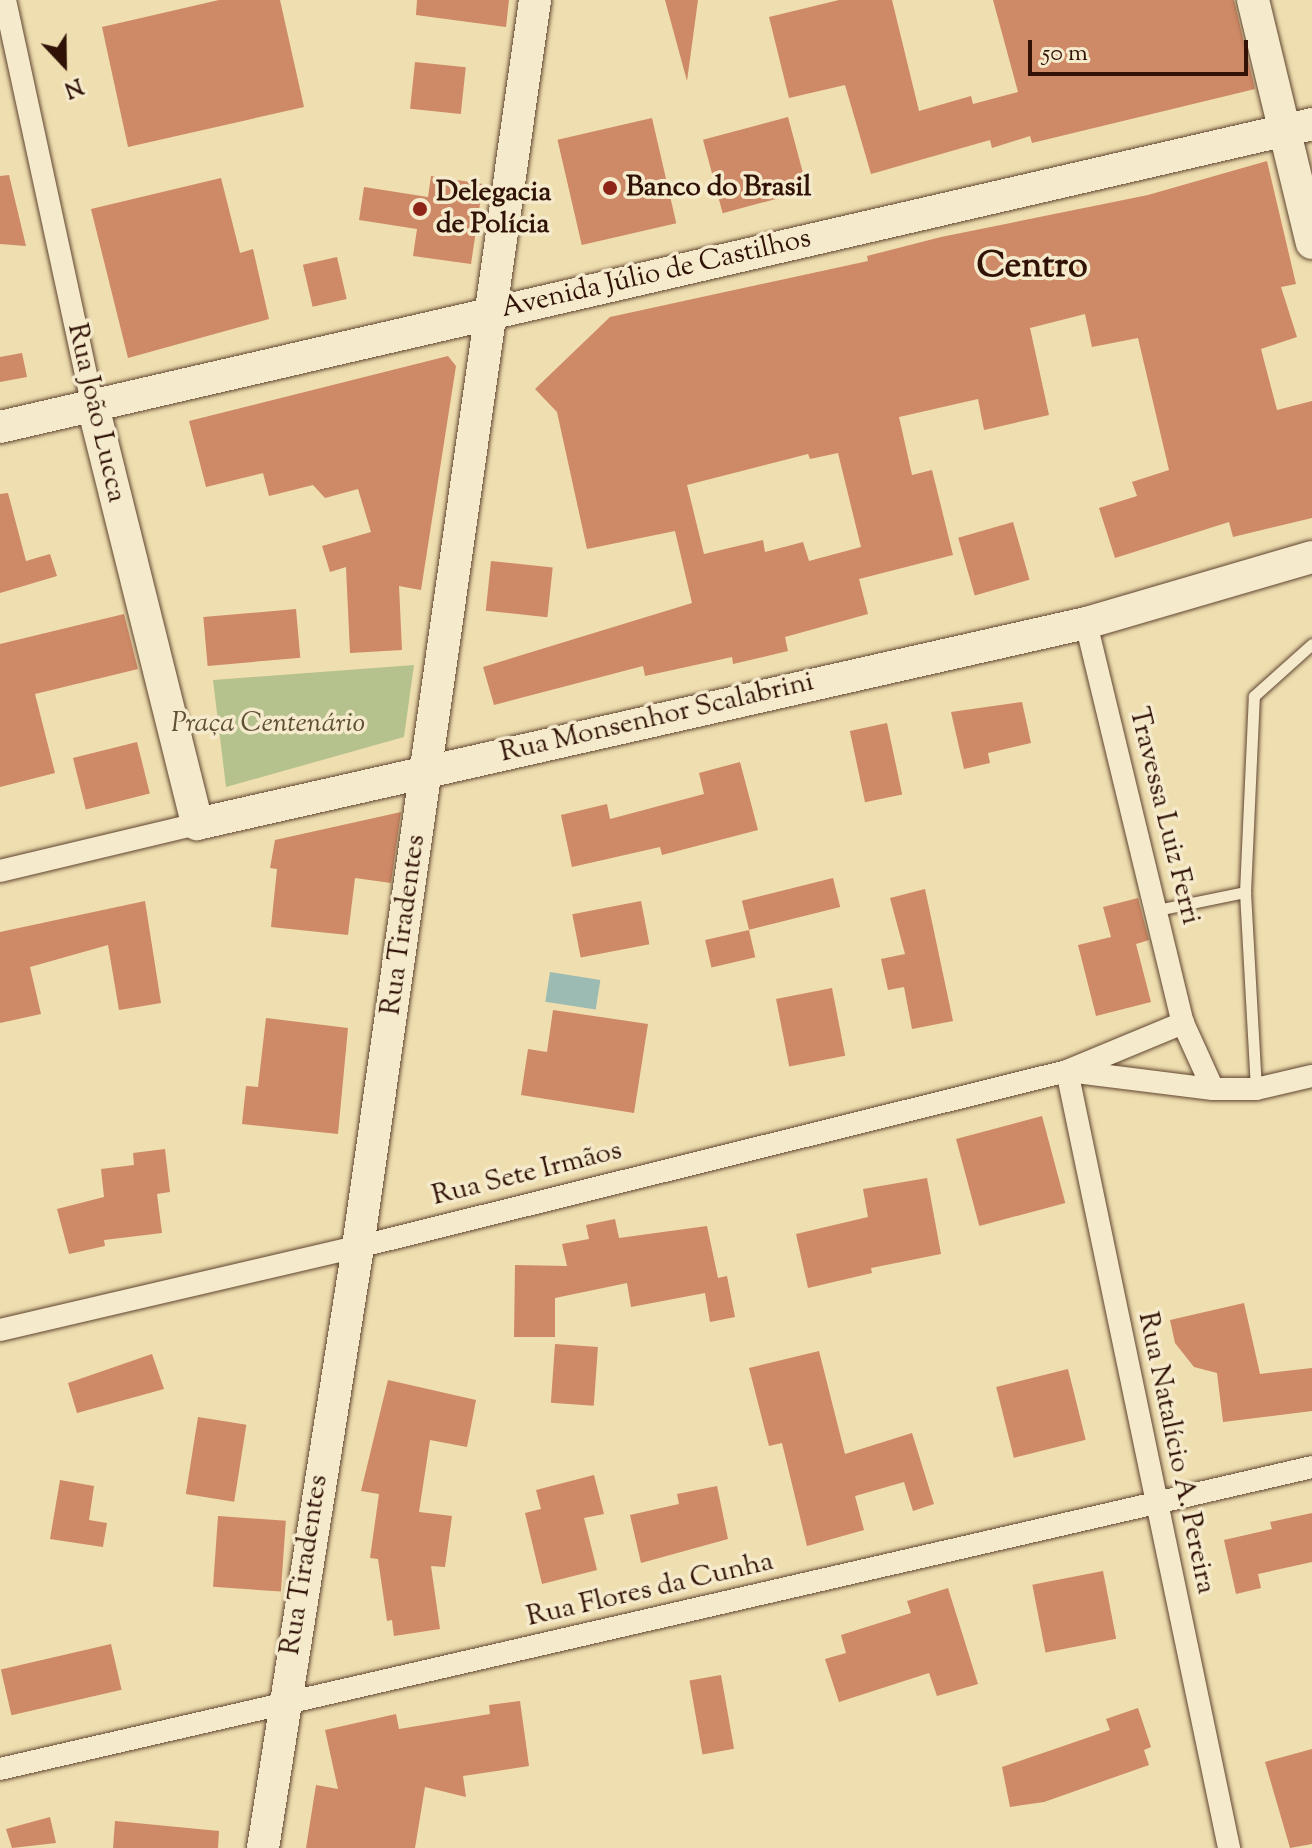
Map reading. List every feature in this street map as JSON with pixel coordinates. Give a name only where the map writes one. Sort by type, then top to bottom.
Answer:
[{"type":"street","name":"Rua João Lucca","points":[[5,0],[93,406],[197,824]]},
{"type":"street","name":"Rua Tiradentes","points":[[263,1848],[282,1706],[358,1247],[535,0]]},
{"type":"street","points":[[1253,0],[1298,128],[1312,243]]},
{"type":"street","name":"Avenida Júlio de Castilhos","points":[[0,427],[489,311],[1298,128]]},
{"type":"street","name":"Rua Monsenhor Scalabrini","points":[[0,871],[425,770],[1086,623],[1312,557]]},
{"type":"street","name":"Travessa Luiz Ferri","points":[[1086,623],[1183,1023],[1213,1089]]},
{"type":"street","points":[[1067,1071],[1183,1023]]},
{"type":"street","points":[[1067,1071],[1213,1089],[1256,1089],[1312,1076]]},
{"type":"street","name":"Rua Sete Irmãos","points":[[0,1330],[358,1247],[1067,1071]]},
{"type":"street","name":"Rua Natalício A. Pereira","points":[[1067,1071],[1229,1848]]},
{"type":"street","name":"Rua Flores da Cunha","points":[[0,1769],[1312,1467]]},
{"type":"lane","points":[[1256,1089],[1245,892],[1254,696],[1312,644]]},
{"type":"lane","points":[[1157,910],[1245,892]]},
{"type":"green space","name":"Praça Centenário","points":[[414,665],[404,737],[226,787],[213,680]]},
{"type":"water","points":[[550,972],[600,980],[596,1010],[545,1002]]},
{"type":"building","points":[[219,0],[280,0],[304,107],[128,147],[102,27]]},
{"type":"building","points":[[417,0],[509,0],[506,27],[416,15]]},
{"type":"building","points":[[665,0],[698,0],[687,81]]},
{"type":"building","points":[[839,0],[892,0],[919,111],[971,96],[973,104],[1018,92],[993,0],[1234,0],[1255,89],[1032,143],[1030,136],[992,148],[990,140],[871,174],[845,85],[789,98],[769,17]]},
{"type":"building","points":[[415,62],[466,67],[461,114],[410,109]]},
{"type":"building","points":[[788,117],[808,190],[723,213],[703,140]]},
{"type":"building","points":[[652,118],[676,223],[582,245],[557,140]]},
{"type":"building","points":[[1267,161],[1296,284],[1281,287],[1297,337],[1261,349],[1277,410],[1312,401],[1312,518],[1233,537],[1229,522],[1115,558],[1099,508],[1137,496],[1132,482],[1169,470],[1138,338],[1092,347],[1085,314],[1030,328],[1049,415],[984,430],[978,399],[899,417],[912,475],[932,470],[953,555],[859,579],[868,614],[785,637],[788,651],[733,664],[732,657],[645,676],[643,666],[494,705],[483,667],[692,603],[675,531],[587,549],[557,412],[535,389],[610,317],[868,261],[867,256],[941,237],[1148,195]],"holes":[[[838,453],[861,547],[809,561],[803,542],[765,552],[763,540],[704,554],[687,485],[808,454],[810,459]]]},
{"type":"building","points":[[9,175],[26,246],[0,244],[0,176]]},
{"type":"building","name":"Delegacia de Polícia","points":[[431,176],[483,184],[471,264],[413,256],[417,229],[359,220],[364,187],[428,197]]},
{"type":"building","points":[[221,178],[240,253],[253,249],[269,319],[128,358],[91,209]]},
{"type":"building","points":[[337,257],[347,299],[313,307],[303,265]]},
{"type":"building","points":[[22,353],[27,377],[0,382],[0,357]]},
{"type":"building","points":[[448,356],[456,366],[421,590],[399,586],[402,650],[350,653],[346,567],[330,572],[322,546],[371,532],[358,489],[325,498],[313,485],[269,496],[263,473],[206,487],[189,421]]},
{"type":"building","points":[[8,493],[26,561],[50,554],[57,576],[0,593],[0,494]]},
{"type":"building","points":[[1013,522],[1030,580],[975,595],[958,538]]},
{"type":"building","points":[[491,561],[553,567],[547,617],[486,611]]},
{"type":"building","points":[[296,609],[300,658],[208,666],[203,617]]},
{"type":"building","points":[[124,614],[138,669],[35,694],[55,773],[0,787],[0,644]]},
{"type":"building","points":[[1022,702],[1031,743],[988,753],[990,763],[964,769],[951,712]]},
{"type":"building","points":[[887,723],[902,794],[865,802],[850,731]]},
{"type":"building","points":[[137,742],[150,793],[86,809],[73,758]]},
{"type":"building","points":[[740,762],[758,830],[662,855],[660,847],[572,867],[561,815],[607,804],[610,819],[704,794],[699,773]]},
{"type":"building","points":[[401,812],[391,883],[355,878],[348,935],[271,927],[277,869],[270,868],[275,840]]},
{"type":"building","points":[[833,878],[840,907],[749,930],[742,901]]},
{"type":"building","points":[[925,889],[953,1021],[912,1029],[904,987],[888,990],[881,959],[905,954],[890,898]]},
{"type":"building","points":[[1138,898],[1149,940],[1136,944],[1151,1002],[1096,1016],[1078,945],[1111,937],[1103,907]]},
{"type":"building","points":[[145,901],[161,1003],[119,1010],[108,945],[30,967],[41,1014],[0,1023],[0,932]]},
{"type":"building","points":[[641,901],[649,944],[581,958],[572,914]]},
{"type":"building","points":[[749,930],[755,957],[711,967],[705,940]]},
{"type":"building","points":[[832,988],[845,1056],[789,1067],[776,999]]},
{"type":"building","points":[[553,1010],[648,1024],[634,1113],[521,1095],[528,1049],[547,1052]]},
{"type":"building","points":[[266,1018],[348,1028],[338,1134],[242,1124],[246,1086],[258,1087]]},
{"type":"building","points":[[1042,1116],[1065,1203],[979,1226],[956,1139]]},
{"type":"building","points":[[165,1149],[170,1192],[157,1194],[162,1233],[104,1240],[105,1246],[69,1254],[57,1209],[104,1197],[101,1169],[134,1165],[133,1153]]},
{"type":"building","points":[[927,1178],[941,1254],[871,1268],[872,1273],[808,1288],[796,1234],[868,1217],[863,1189]]},
{"type":"building","points":[[615,1219],[619,1238],[707,1226],[718,1278],[727,1276],[735,1317],[710,1322],[705,1293],[631,1307],[627,1283],[555,1298],[555,1337],[514,1337],[515,1265],[567,1266],[562,1244],[589,1239],[586,1225]]},
{"type":"building","points":[[1244,1303],[1260,1374],[1312,1368],[1312,1411],[1223,1422],[1217,1373],[1194,1367],[1175,1343],[1170,1320]]},
{"type":"building","points":[[555,1344],[598,1347],[594,1406],[551,1403]]},
{"type":"building","points":[[819,1351],[845,1454],[912,1433],[934,1504],[913,1511],[904,1482],[855,1496],[864,1530],[807,1546],[782,1443],[769,1446],[749,1368]]},
{"type":"building","points":[[152,1354],[164,1389],[77,1413],[68,1383]]},
{"type":"building","points":[[1068,1369],[1086,1440],[1014,1458],[996,1387]]},
{"type":"building","points":[[388,1380],[476,1400],[467,1447],[430,1440],[419,1512],[452,1516],[445,1567],[431,1566],[440,1629],[394,1636],[392,1620],[387,1621],[378,1559],[370,1558],[379,1494],[361,1491]]},
{"type":"building","points":[[198,1417],[246,1425],[234,1502],[186,1494]]},
{"type":"building","points":[[594,1475],[604,1514],[584,1518],[597,1570],[542,1584],[525,1513],[541,1509],[536,1490]]},
{"type":"building","points":[[60,1480],[94,1486],[89,1520],[107,1523],[103,1547],[50,1539]]},
{"type":"building","points":[[717,1486],[728,1539],[641,1563],[630,1515],[679,1504],[677,1494]]},
{"type":"building","points":[[1312,1513],[1312,1562],[1258,1574],[1261,1588],[1236,1594],[1224,1540],[1272,1529],[1270,1522]]},
{"type":"building","points":[[218,1516],[286,1521],[281,1592],[213,1587]]},
{"type":"building","points":[[1103,1571],[1116,1639],[1045,1652],[1032,1585]]},
{"type":"building","points":[[948,1588],[978,1684],[937,1696],[929,1673],[839,1702],[825,1659],[846,1653],[841,1635],[911,1613],[907,1601]]},
{"type":"building","points":[[111,1644],[122,1690],[11,1715],[1,1669]]},
{"type":"building","points":[[721,1675],[734,1749],[703,1754],[689,1681]]},
{"type":"building","points":[[520,1701],[529,1766],[463,1776],[466,1797],[425,1787],[415,1848],[306,1848],[316,1785],[338,1789],[325,1730],[396,1714],[399,1729],[490,1714],[489,1705]]},
{"type":"building","points":[[1138,1708],[1151,1747],[1144,1750],[1149,1765],[1044,1802],[1010,1807],[1002,1767],[1110,1730],[1106,1719]]},
{"type":"building","points":[[1312,1749],[1312,1844],[1290,1848],[1265,1762]]},
{"type":"building","points":[[50,1817],[56,1843],[12,1848],[6,1829]]},
{"type":"building","points":[[115,1821],[219,1831],[218,1848],[113,1848]]},
{"type":"place","name":"Banco do Brasil","points":[[610,188]]},
{"type":"place","name":"Delegacia de Polícia","points":[[420,209]]},
{"type":"district","name":"Centro","points":[[1032,268]]}]
